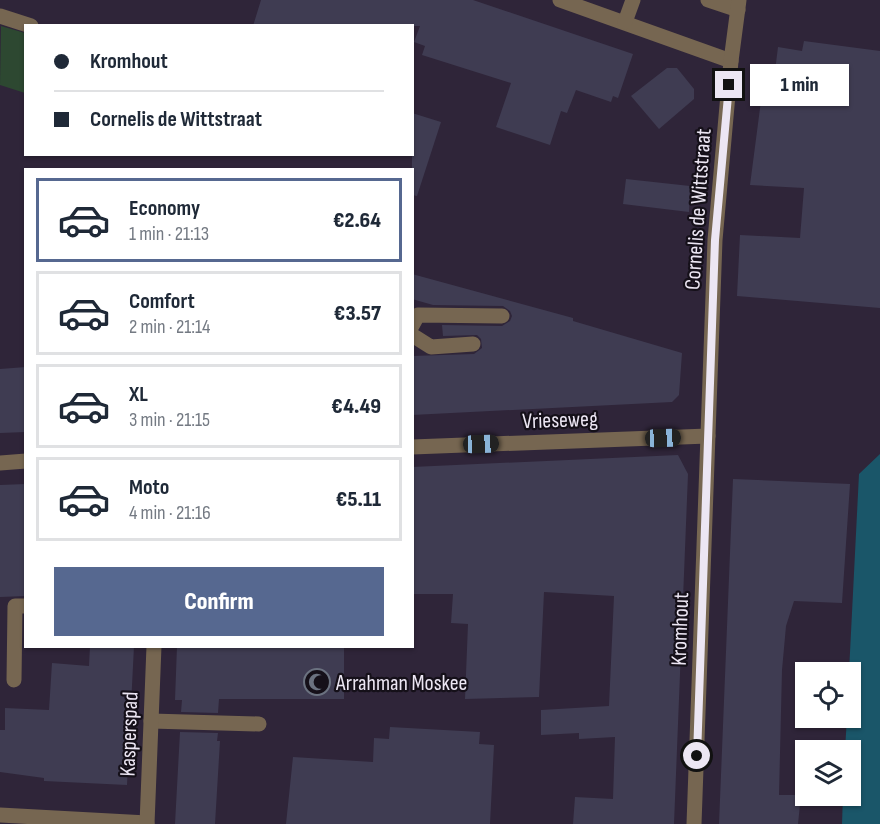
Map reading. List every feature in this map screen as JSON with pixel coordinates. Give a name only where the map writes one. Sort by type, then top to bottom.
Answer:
[{"type":"street","points":[[560,0],[731,61]]},
{"type":"street","points":[[625,22],[633,0]]},
{"type":"street","points":[[708,0],[739,5]]},
{"type":"street","name":"Cornelis de Wittstraat","points":[[708,436],[715,240],[731,61],[739,5]]},
{"type":"street","points":[[0,16],[25,24]]},
{"type":"street","points":[[415,320],[502,316]]},
{"type":"street","points":[[414,336],[431,347],[473,344]]},
{"type":"street","name":"Vrieseweg","points":[[414,447],[708,436]]},
{"type":"street","name":"Kromhout","points":[[694,824],[708,436]]},
{"type":"street","points":[[0,463],[24,461]]},
{"type":"street","points":[[14,680],[15,606],[24,606]]},
{"type":"street","name":"Kasperspad","points":[[147,824],[154,648]]},
{"type":"street","points":[[151,721],[259,724]]},
{"type":"street","points":[[0,815],[147,824]]},
{"type":"green space","points":[[1,26],[24,33],[24,93],[0,85]]},
{"type":"water","points":[[880,454],[880,824],[842,824],[843,806],[861,806],[861,740],[846,740],[846,728],[861,728],[861,662],[850,662],[859,474]]},
{"type":"building","points":[[261,0],[473,0],[633,54],[618,98],[613,96],[611,102],[576,90],[567,113],[561,111],[550,145],[496,127],[511,83],[422,55],[425,46],[414,42],[420,26],[414,26],[414,24],[254,24]]},
{"type":"building","points":[[804,41],[880,51],[880,308],[737,296],[740,235],[800,238],[804,188],[750,185],[765,70],[775,71],[778,47],[802,51]]},
{"type":"building","points":[[667,68],[677,68],[694,89],[694,99],[659,129],[631,96]]},
{"type":"building","points":[[414,114],[441,122],[417,196],[414,195],[414,168],[412,168]]},
{"type":"building","points":[[626,179],[690,186],[689,212],[623,204]]},
{"type":"building","points":[[414,275],[573,318],[573,321],[682,353],[679,395],[672,402],[414,415],[414,356],[474,354],[482,348],[481,339],[477,335],[443,336],[442,325],[502,326],[510,321],[512,316],[510,311],[503,306],[433,305],[414,300]]},
{"type":"building","points":[[24,367],[24,432],[0,433],[0,369]]},
{"type":"building","points":[[678,455],[688,474],[674,824],[573,824],[575,797],[613,799],[615,737],[579,739],[579,733],[541,735],[541,710],[609,706],[614,596],[544,592],[539,697],[465,699],[468,624],[451,623],[453,594],[414,594],[414,467]]},
{"type":"building","points":[[733,479],[850,484],[842,603],[794,601],[786,626],[782,670],[779,795],[795,795],[795,806],[800,806],[798,824],[719,824]]},
{"type":"building","points":[[24,484],[24,596],[0,597],[0,485]]},
{"type":"building","points":[[90,648],[134,648],[127,785],[44,781],[44,778],[0,772],[0,730],[5,730],[5,708],[49,710],[52,663],[89,666]]},
{"type":"building","points":[[177,648],[344,648],[344,699],[219,699],[218,713],[181,712],[182,700],[175,700]]},
{"type":"building","points":[[390,727],[480,732],[479,744],[494,745],[490,824],[286,824],[293,757],[373,762],[374,738],[389,739]]},
{"type":"building","points":[[180,732],[218,733],[217,741],[220,741],[215,824],[175,824]]},
{"type":"place","name":"Arrahman Moskee","points":[[317,682]]},
{"type":"route","points":[[697,756],[712,378],[715,240],[729,85]]}]
